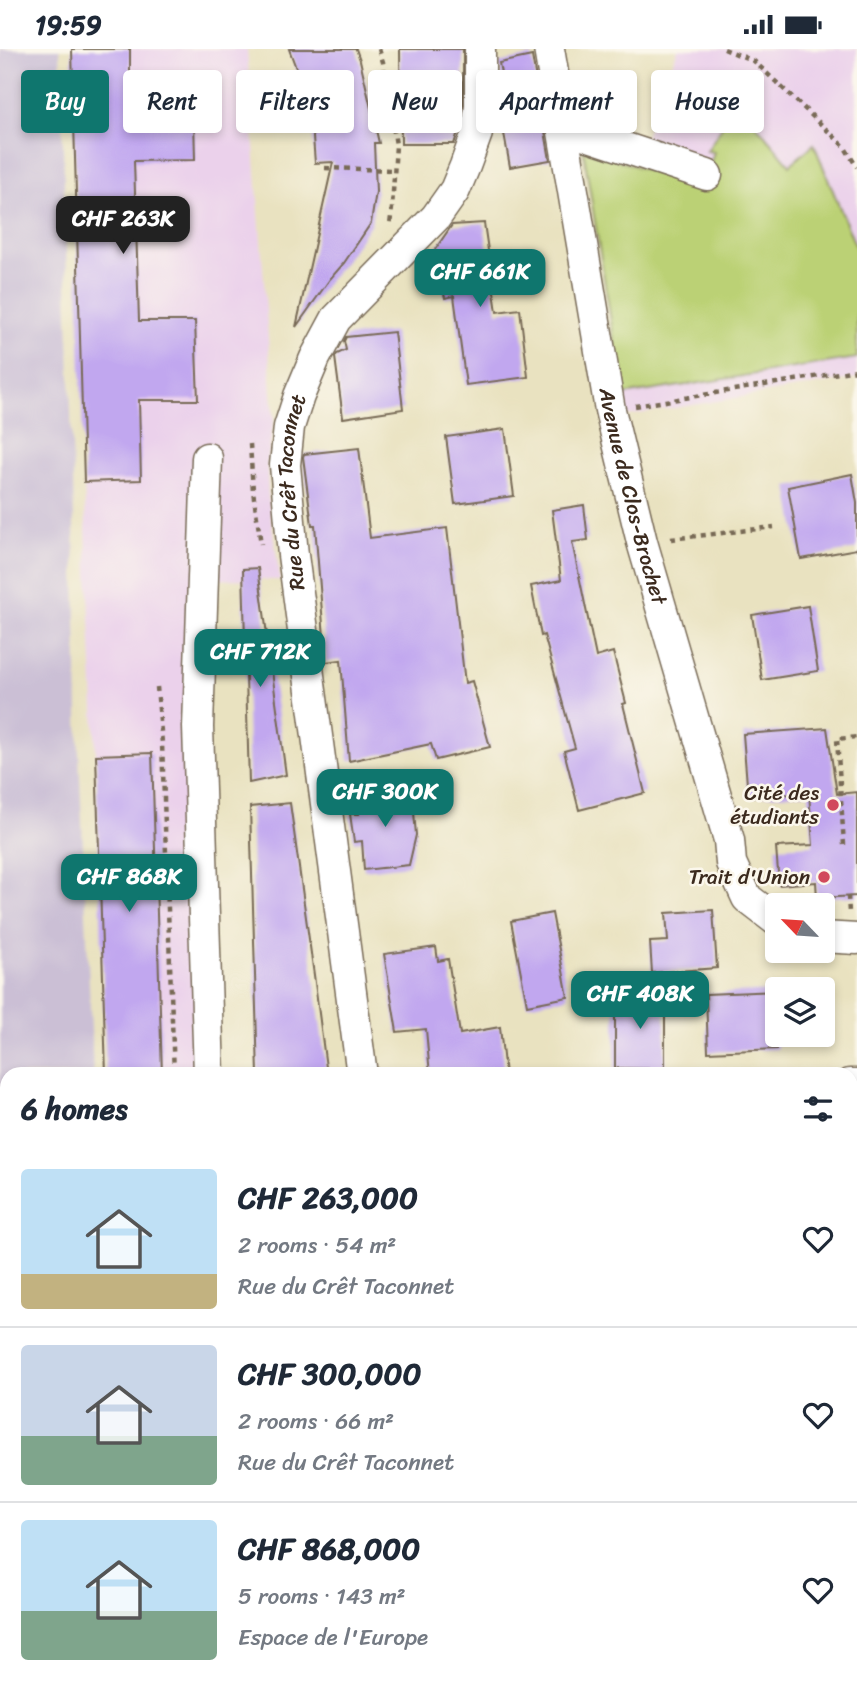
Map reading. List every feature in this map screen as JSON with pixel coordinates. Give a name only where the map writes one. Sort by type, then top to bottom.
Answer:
[{"type":"street","name":"Rue du Crêt Taconnet","points":[[361,1067],[293,555],[285,465],[289,427],[314,358],[336,319],[436,217],[455,190],[477,133],[480,49]]},
{"type":"street","name":"Avenue de Clos-Brochet","points":[[549,49],[552,70]]},
{"type":"street","name":"Avenue de Clos-Brochet","points":[[563,133],[610,410],[642,542],[729,840],[731,863],[747,898],[765,912]]},
{"type":"street","points":[[580,133],[707,175]]},
{"type":"street","points":[[207,459],[198,727],[209,1067]]},
{"type":"street","points":[[835,938],[857,939]]},
{"type":"path","points":[[379,49],[396,145],[389,230]]},
{"type":"path","points":[[724,49],[754,61],[844,146],[857,167]]},
{"type":"path","points":[[325,168],[394,170]]},
{"type":"path","points":[[610,410],[857,370]]},
{"type":"path","points":[[642,542],[774,527]]},
{"type":"path","points":[[157,687],[162,743],[174,1067]]},
{"type":"path","points":[[844,845],[838,739],[857,737]]},
{"type":"shaded area","points":[[0,49],[60,49],[61,70],[21,70],[21,133],[63,133],[79,756],[93,1067],[0,1067]]},
{"type":"shaded area","points":[[72,49],[247,49],[249,70],[236,70],[236,133],[253,133],[274,420],[267,465],[268,496],[280,580],[192,579],[206,1067],[106,1067],[84,482],[74,133],[109,133],[109,70],[73,70]]},
{"type":"shaded area","points":[[678,49],[857,49],[857,378],[626,416],[583,148],[702,189],[711,163],[644,140],[651,121],[651,133],[764,133],[764,70],[670,70]]},
{"type":"green space","points":[[718,133],[763,133],[790,165],[814,144],[857,250],[857,358],[623,395],[583,148],[702,189],[714,152],[707,151]]},
{"type":"building","points":[[72,49],[130,49],[130,70],[123,70],[123,133],[194,133],[195,160],[134,161],[139,321],[195,321],[198,400],[139,400],[141,480],[84,482],[74,133],[109,133],[109,70],[73,70]]},
{"type":"building","points":[[289,49],[356,49],[368,95],[368,133],[377,133],[379,143],[374,143],[376,192],[371,223],[296,327],[333,162],[315,163],[313,133],[354,133],[354,70],[297,70]]},
{"type":"building","points":[[400,49],[463,49],[462,110],[462,70],[400,70]]},
{"type":"building","points":[[532,56],[534,70],[500,70],[499,63]]},
{"type":"building","points":[[401,133],[457,133],[454,144],[401,144]]},
{"type":"building","points":[[504,133],[545,133],[550,160],[510,167]]},
{"type":"building","points":[[484,223],[497,312],[520,309],[528,377],[466,385],[454,296],[445,298],[434,251],[452,225]]},
{"type":"building","points":[[394,332],[403,409],[343,418],[335,357],[346,350],[346,337]]},
{"type":"building","points":[[505,429],[514,496],[455,504],[446,437]]},
{"type":"building","points":[[359,448],[370,538],[447,528],[465,683],[472,681],[490,747],[436,760],[431,744],[349,761],[341,660],[326,662],[315,525],[312,525],[303,457],[304,454]]},
{"type":"building","points":[[852,474],[857,503],[857,549],[801,559],[788,487]]},
{"type":"building","points":[[584,505],[588,540],[572,542],[596,657],[613,652],[645,793],[579,810],[564,751],[575,748],[544,635],[541,636],[531,586],[561,580],[552,510]]},
{"type":"building","points":[[258,568],[286,775],[249,783],[243,569]]},
{"type":"building","points":[[808,606],[818,671],[762,680],[752,615]]},
{"type":"building","name":"Cité des étudiants","points":[[827,728],[837,794],[857,792],[857,896],[835,897],[835,893],[817,893],[816,882],[779,885],[776,847],[813,845],[809,793],[748,797],[743,734]]},
{"type":"building","points":[[152,753],[162,1067],[106,1067],[96,755]]},
{"type":"building","points":[[406,790],[413,801],[416,835],[409,865],[364,870],[362,841],[354,842],[350,814],[359,814],[356,796]]},
{"type":"building","points":[[290,803],[326,1067],[258,1067],[250,807]]},
{"type":"building","points":[[713,910],[717,968],[652,973],[650,942],[668,941],[666,913]]},
{"type":"building","points":[[552,913],[568,997],[527,1005],[511,921]]},
{"type":"building","points":[[436,947],[438,961],[448,959],[460,1034],[500,1027],[504,1067],[429,1067],[426,1029],[397,1032],[384,954]]},
{"type":"building","points":[[765,992],[765,1047],[777,1049],[708,1052],[706,994]]},
{"type":"building","points":[[665,993],[665,1067],[615,1067],[615,994]]},
{"type":"place","name":"Cité des étudiants","points":[[833,805]]},
{"type":"place","name":"Trait d'Union","points":[[824,877]]}]
